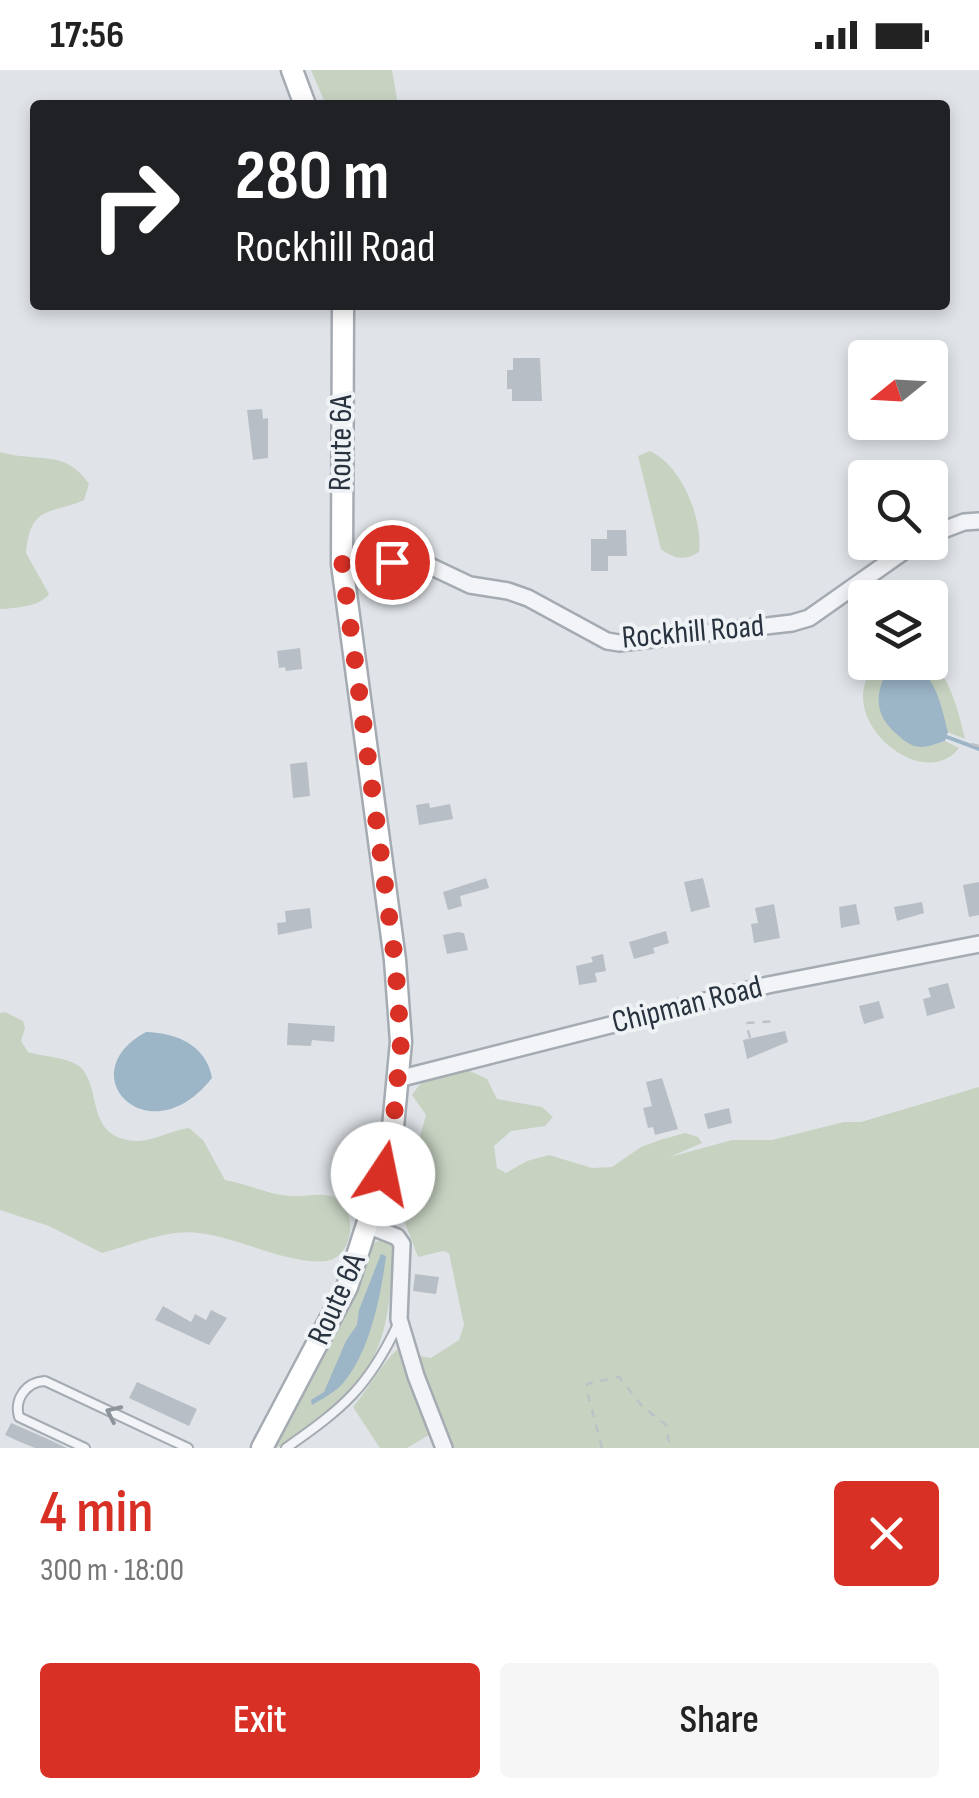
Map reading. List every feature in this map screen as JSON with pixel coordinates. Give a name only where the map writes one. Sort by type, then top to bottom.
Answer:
[{"type":"main road","points":[[292,70],[303,100]]},
{"type":"main road","name":"Route 6A","points":[[262,1448],[347,1288],[383,1174],[401,1042],[395,960],[342,564],[343,310]]},
{"type":"street","points":[[948,528],[979,521]]},
{"type":"street","name":"Rockhill Road","points":[[342,564],[392,562],[432,567],[470,585],[508,590],[528,598],[607,641],[634,642],[810,618],[892,560]]},
{"type":"street","name":"Chipman Road","points":[[398,1079],[768,985],[979,944]]},
{"type":"street","points":[[367,1225],[396,1237],[402,1244],[400,1320],[416,1376],[444,1448]]},
{"type":"lane","points":[[286,1448],[355,1395],[376,1368],[400,1320]]},
{"type":"lane","points":[[85,1448],[19,1417],[22,1392],[30,1384],[44,1381],[188,1448]]},
{"type":"path","points":[[971,744],[979,746]]},
{"type":"path","points":[[750,1038],[746,1023],[778,1021]]},
{"type":"path","points":[[602,1448],[586,1387],[614,1376],[666,1425],[670,1448]]},
{"type":"green space","points":[[311,70],[392,70],[397,100],[324,100]]},
{"type":"green space","points":[[650,451],[672,468],[694,509],[699,552],[689,557],[680,558],[661,549],[638,456]]},
{"type":"green space","points":[[0,452],[60,461],[70,465],[89,484],[84,500],[44,514],[28,537],[26,553],[49,594],[34,604],[4,609],[0,609]]},
{"type":"green space","points":[[896,680],[924,747],[945,741],[959,748],[943,760],[924,762],[904,756],[885,743],[871,725],[864,705],[865,683]]},
{"type":"green space","points":[[925,680],[945,680],[965,739],[948,732],[939,702]]},
{"type":"green space","points":[[0,1013],[23,1021],[21,1041],[28,1052],[80,1067],[109,1132],[120,1138],[144,1141],[189,1128],[203,1140],[225,1180],[283,1195],[326,1195],[338,1199],[350,1220],[346,1246],[334,1258],[311,1261],[187,1232],[162,1235],[102,1253],[49,1226],[0,1210]]},
{"type":"green space","points":[[470,1071],[487,1079],[497,1099],[542,1107],[553,1117],[545,1126],[511,1131],[494,1146],[497,1168],[506,1173],[549,1155],[592,1168],[612,1167],[641,1147],[685,1133],[698,1137],[702,1143],[670,1157],[732,1140],[772,1140],[844,1122],[861,1122],[979,1087],[979,1448],[450,1448],[417,1363],[420,1356],[431,1358],[459,1340],[464,1325],[449,1253],[418,1257],[402,1215],[402,1202],[426,1115],[412,1095],[430,1077]]},
{"type":"green space","points":[[380,1240],[392,1243],[395,1249],[384,1327],[368,1367],[337,1404],[298,1437],[282,1446],[267,1448],[334,1333],[371,1245]]},
{"type":"green space","points":[[398,1349],[402,1350],[432,1433],[407,1448],[380,1448],[353,1407]]},
{"type":"water","points":[[883,680],[930,680],[943,711],[948,732],[945,741],[925,747],[905,741],[882,716],[879,693]]},
{"type":"water","points":[[146,1032],[179,1038],[204,1057],[212,1078],[188,1101],[164,1110],[143,1110],[126,1101],[116,1086],[115,1068],[124,1049]]},
{"type":"water","points":[[381,1254],[386,1256],[381,1288],[361,1355],[341,1386],[312,1405],[311,1400],[324,1392],[357,1325]]},
{"type":"building","points":[[513,358],[540,358],[542,401],[512,401],[512,389],[507,389],[507,370],[513,370]]},
{"type":"building","points":[[262,409],[263,419],[268,418],[268,458],[253,460],[247,410]]},
{"type":"building","points":[[607,530],[626,530],[627,556],[608,556],[608,571],[591,571],[591,539],[607,539]]},
{"type":"building","points":[[300,648],[302,669],[279,668],[277,651]]},
{"type":"building","points":[[307,762],[310,796],[293,798],[290,764]]},
{"type":"building","points":[[429,803],[430,808],[450,804],[453,819],[419,825],[416,805]]},
{"type":"building","points":[[486,878],[489,888],[460,896],[462,906],[448,910],[443,892]]},
{"type":"building","points":[[703,878],[710,907],[691,912],[684,882]]},
{"type":"building","points":[[979,882],[979,915],[969,917],[963,885]]},
{"type":"building","points":[[922,902],[924,913],[897,921],[894,907]]},
{"type":"building","points":[[774,904],[780,938],[754,943],[751,924],[758,923],[755,908]]},
{"type":"building","points":[[856,904],[860,924],[841,928],[839,907]]},
{"type":"building","points":[[310,908],[312,928],[278,935],[277,923],[286,922],[285,911]]},
{"type":"building","points":[[666,931],[669,943],[653,948],[655,953],[634,959],[629,942]]},
{"type":"building","points":[[464,933],[468,950],[447,954],[443,935]]},
{"type":"building","points":[[603,954],[606,971],[595,973],[597,982],[579,985],[576,966],[593,962],[591,957]]},
{"type":"building","points":[[948,983],[955,1008],[927,1016],[923,999],[931,997],[928,988]]},
{"type":"building","points":[[879,1001],[884,1018],[864,1024],[859,1006]]},
{"type":"building","points":[[288,1023],[335,1026],[334,1042],[312,1040],[311,1046],[287,1045]]},
{"type":"building","points":[[785,1031],[788,1042],[747,1059],[743,1040]]},
{"type":"building","points":[[662,1078],[678,1129],[655,1135],[653,1127],[648,1128],[643,1108],[652,1106],[646,1082]]},
{"type":"building","points":[[729,1108],[732,1123],[708,1129],[704,1114]]},
{"type":"building","points":[[415,1274],[439,1277],[436,1294],[413,1291]]},
{"type":"building","points":[[163,1306],[191,1322],[195,1314],[206,1320],[211,1310],[227,1318],[209,1345],[155,1320]]},
{"type":"building","points":[[137,1382],[197,1409],[189,1426],[129,1398]]},
{"type":"building","points":[[11,1423],[67,1448],[35,1448],[18,1441],[5,1435]]},
{"type":"waterway","points":[[947,737],[979,749]]},
{"type":"route","points":[[383,1174],[393,1127],[401,1042],[395,960],[342,564],[392,562]]}]
